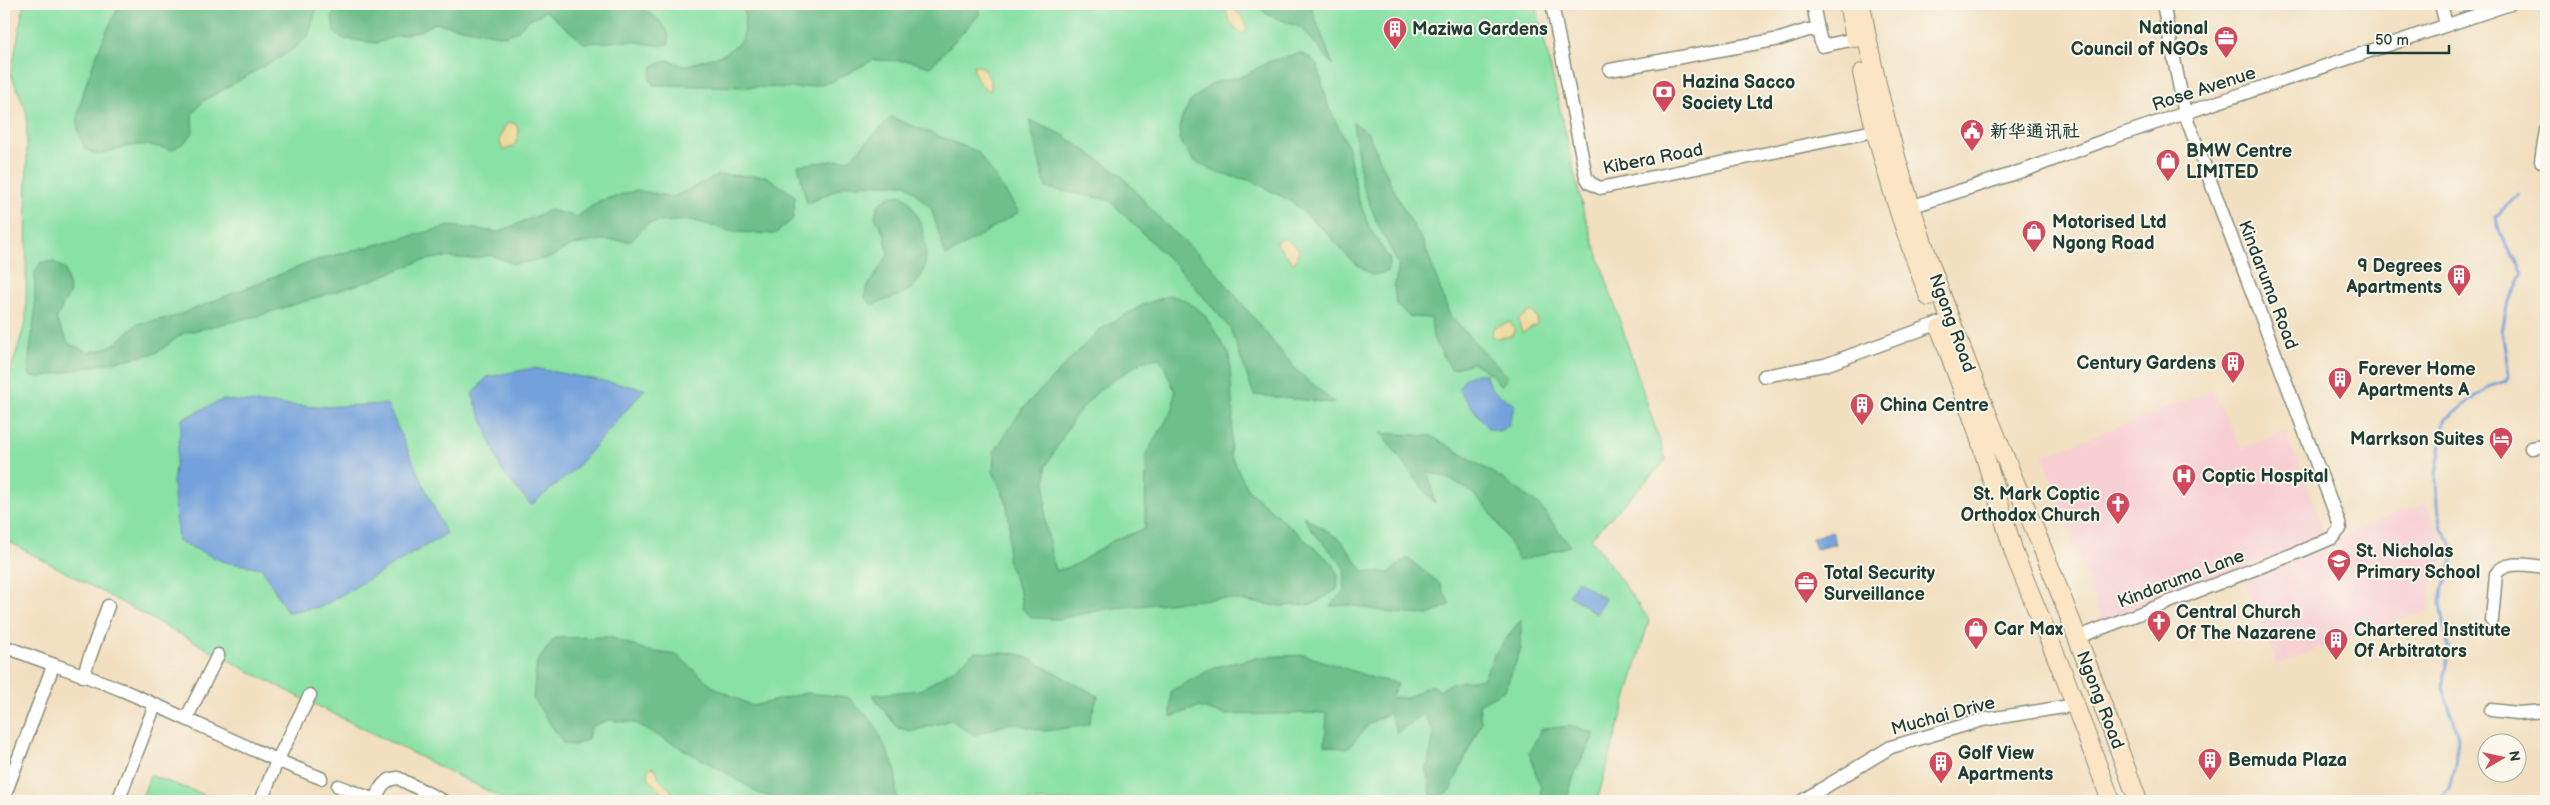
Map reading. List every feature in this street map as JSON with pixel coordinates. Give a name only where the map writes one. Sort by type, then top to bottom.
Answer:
[{"type":"main road","name":"Ngong Road","points":[[1848,4],[1874,131],[1898,215],[1977,430],[2015,556],[2076,706],[2111,801]]},
{"type":"main road","name":"Ngong Road","points":[[1861,4],[1876,81],[1910,206],[1957,340],[2046,560],[2138,801]]},
{"type":"main road","points":[[2025,577],[2030,558],[2039,556],[2046,560]]},
{"type":"main road","points":[[2096,758],[2102,766],[2113,766],[2117,759],[2118,746]]},
{"type":"street","name":"Kibera Road","points":[[1552,4],[1586,177],[1590,183],[1600,188],[1874,131]]},
{"type":"street","points":[[1813,4],[1822,46],[1855,39]]},
{"type":"street","name":"Kindaruma Road","points":[[2163,4],[2185,114],[2339,523],[2337,534],[2299,552]]},
{"type":"street","points":[[2441,4],[2446,25]]},
{"type":"street","name":"Rose Avenue","points":[[1910,206],[2031,168],[2108,139],[2510,4]]},
{"type":"street","points":[[1610,70],[1780,39],[1808,30],[1818,30]]},
{"type":"street","points":[[2541,161],[2546,130]]},
{"type":"street","points":[[1764,376],[1826,365],[1938,323]]},
{"type":"street","points":[[2531,448],[2546,446]]},
{"type":"street","name":"Kindaruma Lane","points":[[2076,638],[2299,552]]},
{"type":"street","points":[[2492,620],[2496,574],[2500,567],[2507,564],[2546,567]]},
{"type":"street","points":[[83,676],[108,606]]},
{"type":"street","points":[[4,646],[155,705],[277,761],[321,778]]},
{"type":"street","points":[[186,719],[218,655]]},
{"type":"street","points":[[4,797],[7,777],[54,666]]},
{"type":"street","points":[[261,801],[277,761],[310,695]]},
{"type":"street","points":[[120,796],[155,705]]},
{"type":"street","name":"Muchai Drive","points":[[1802,801],[1891,747],[1982,720],[2076,706]]},
{"type":"street","points":[[2491,710],[2517,713],[2546,711]]},
{"type":"street","points":[[338,786],[374,801],[382,784],[391,778],[398,778],[443,801]]},
{"type":"shaded area","name":"Coptic Hospital","points":[[2212,390],[2242,449],[2286,431],[2326,537],[2102,621],[2043,456]]},
{"type":"shaded area","name":"St. Nicholas Primary School","points":[[2426,504],[2447,552],[2431,586],[2430,610],[2353,634],[2277,665],[2243,578],[2401,511]]},
{"type":"green space","points":[[24,4],[1536,4],[1583,210],[1666,460],[1591,538],[1649,620],[1597,801],[508,801],[254,674],[4,539],[4,392],[26,321],[27,113],[11,74]]},
{"type":"green space","points":[[121,4],[316,4],[317,7],[308,37],[289,52],[203,101],[192,114],[193,133],[185,142],[172,150],[134,145],[98,155],[85,149],[79,133],[78,116],[95,58]]},
{"type":"green space","points":[[338,4],[639,4],[664,25],[669,36],[669,43],[661,46],[632,41],[584,43],[546,11],[528,20],[516,32],[504,36],[434,23],[421,31],[377,43],[344,39],[334,32],[332,18]]},
{"type":"green space","points":[[742,4],[979,4],[979,15],[930,67],[909,61],[873,60],[831,82],[799,88],[653,85],[650,78],[653,66],[669,60],[684,66],[725,54],[743,39],[745,17]]},
{"type":"green space","points":[[1259,4],[1310,4],[1333,65],[1302,28],[1266,14]]},
{"type":"green space","points":[[1300,53],[1311,58],[1318,67],[1328,106],[1347,144],[1358,198],[1370,229],[1390,260],[1387,272],[1372,275],[1351,260],[1326,232],[1292,202],[1250,180],[1219,174],[1193,160],[1179,139],[1181,120],[1190,102],[1211,84],[1246,75],[1268,62]]},
{"type":"green space","points":[[891,117],[978,152],[1019,212],[946,256],[931,208],[906,184],[846,185],[807,204],[798,165],[850,159]]},
{"type":"green space","points":[[1029,120],[1063,135],[1121,175],[1162,221],[1211,266],[1297,371],[1335,403],[1254,395],[1230,328],[1184,274],[1109,200],[1046,188]]},
{"type":"green space","points":[[1353,122],[1368,133],[1398,199],[1424,244],[1450,316],[1508,377],[1501,386],[1491,374],[1474,363],[1451,369],[1433,338],[1431,318],[1411,317],[1397,306],[1394,287],[1399,265],[1377,223],[1362,184]]},
{"type":"green space","points":[[719,175],[766,176],[795,196],[793,219],[775,234],[733,232],[692,220],[648,223],[631,241],[601,240],[569,246],[550,258],[514,264],[491,255],[471,259],[443,257],[421,261],[372,280],[261,315],[184,333],[156,353],[41,377],[30,376],[28,366],[35,313],[35,272],[41,262],[54,262],[65,269],[70,292],[56,319],[69,344],[88,352],[102,350],[116,343],[137,324],[174,317],[316,260],[450,226],[499,232],[550,210],[577,217],[599,201],[637,190],[673,197]]},
{"type":"green space","points":[[903,195],[910,203],[921,226],[925,239],[925,265],[921,277],[914,286],[900,295],[872,305],[865,298],[866,289],[888,255],[885,235],[875,217],[878,205],[888,197]]},
{"type":"green space","points":[[1170,295],[1187,301],[1204,314],[1229,354],[1233,415],[1230,454],[1248,490],[1333,564],[1338,576],[1337,589],[1314,604],[1280,606],[1221,598],[1105,609],[1060,619],[1031,618],[1022,608],[1020,593],[1007,559],[1010,526],[1006,501],[993,472],[994,452],[1023,408],[1099,330],[1143,305]],"holes":[[[1160,358],[1175,391],[1173,409],[1146,454],[1145,529],[1114,540],[1075,565],[1055,571],[1045,522],[1046,466],[1075,416],[1099,390],[1144,360]]]},
{"type":"green space","points":[[1381,433],[1431,436],[1467,457],[1509,483],[1539,505],[1570,546],[1519,561],[1494,517],[1473,494],[1445,477],[1428,472],[1435,504]]},
{"type":"green space","points":[[1303,516],[1341,540],[1363,571],[1389,573],[1407,558],[1439,583],[1450,604],[1430,615],[1392,613],[1349,605],[1330,606],[1345,591],[1344,566],[1314,533]]},
{"type":"green space","points":[[1521,619],[1521,649],[1505,690],[1479,704],[1481,723],[1450,791],[1432,798],[1427,769],[1434,734],[1424,714],[1397,733],[1390,713],[1370,723],[1347,749],[1325,745],[1327,713],[1227,715],[1198,707],[1171,717],[1171,691],[1215,667],[1261,657],[1305,655],[1376,679],[1398,683],[1391,697],[1406,698],[1431,685],[1440,691],[1451,683],[1484,678],[1494,655]]},
{"type":"green space","points":[[610,637],[648,651],[677,655],[712,686],[752,706],[806,693],[848,697],[873,722],[896,770],[896,801],[790,801],[760,794],[725,772],[635,723],[609,720],[592,726],[587,740],[574,745],[564,744],[533,698],[537,662],[555,638]]},
{"type":"green space","points":[[975,652],[1020,654],[1098,696],[1088,725],[1045,731],[1011,723],[974,735],[951,720],[913,731],[898,728],[872,695],[920,690],[953,670]]},
{"type":"green space","points":[[1574,726],[1595,734],[1576,770],[1566,801],[1540,801],[1541,788],[1529,753],[1542,728]]},
{"type":"green space","points":[[150,775],[221,801],[141,801]]},
{"type":"sand","points":[[1229,7],[1242,18],[1247,28],[1245,33],[1242,34],[1236,30],[1228,18],[1226,11]]},
{"type":"sand","points":[[974,65],[982,67],[991,85],[990,91],[983,87],[978,80],[974,72]]},
{"type":"sand","points":[[508,123],[514,123],[518,129],[518,135],[513,147],[503,150],[500,142],[501,136],[503,129]]},
{"type":"sand","points":[[1285,238],[1299,249],[1296,261],[1293,263],[1275,242]]},
{"type":"sand","points":[[1531,311],[1537,317],[1537,324],[1522,333],[1518,320]]},
{"type":"sand","points":[[1510,322],[1515,330],[1512,336],[1498,338],[1492,336],[1493,328]]},
{"type":"sand","points":[[651,767],[656,769],[660,780],[671,790],[674,797],[668,798],[649,780],[648,770]]},
{"type":"water","points":[[534,368],[645,389],[572,472],[531,505],[502,471],[472,394],[487,377]]},
{"type":"water","points":[[1475,374],[1486,374],[1492,389],[1515,405],[1508,426],[1499,431],[1488,428],[1458,389],[1465,378]]},
{"type":"water","points":[[222,400],[318,407],[387,404],[446,534],[321,607],[287,612],[262,568],[224,562],[178,541],[173,482],[182,419]]},
{"type":"water","points":[[1832,531],[1836,544],[1816,549],[1812,538]]},
{"type":"water","points":[[1577,580],[1605,599],[1596,614],[1569,595]]},
{"type":"waterway","points":[[2440,801],[2449,788],[2455,765],[2458,737],[2443,687],[2449,653],[2441,603],[2443,587],[2454,558],[2453,547],[2441,528],[2437,506],[2436,474],[2445,420],[2488,387],[2506,381],[2509,375],[2502,331],[2507,306],[2523,273],[2500,233],[2496,216],[2519,194]]},
{"type":"place","name":"Maziwa Gardens","points":[[1395,50]]},
{"type":"place","name":"National Council of NGOs","points":[[2226,59]]},
{"type":"place","name":"Hazina Sacco Society Ltd","points":[[1664,113]]},
{"type":"place","name":"新华通讯社","points":[[1972,152]]},
{"type":"place","name":"BMW Centre LIMITED","points":[[2168,182]]},
{"type":"place","name":"Motorised Ltd Ngong Road","points":[[2034,253]]},
{"type":"place","name":"9 Degrees Apartments","points":[[2459,297]]},
{"type":"place","name":"Century Gardens","points":[[2233,384]]},
{"type":"place","name":"Forever Home Apartments A","points":[[2340,400]]},
{"type":"place","name":"China Centre","points":[[1862,426]]},
{"type":"place","name":"Marrkson Suites","points":[[2501,460]]},
{"type":"place","name":"Coptic Hospital","points":[[2184,497]]},
{"type":"place","name":"St. Mark Coptic Orthodox Church","points":[[2118,525]]},
{"type":"place","name":"St. Nicholas Primary School","points":[[2339,582]]},
{"type":"place","name":"Total Security Surveillance","points":[[1806,604]]},
{"type":"place","name":"Central Church Of The Nazarene","points":[[2159,643]]},
{"type":"place","name":"Car Max","points":[[1976,650]]},
{"type":"place","name":"Chartered Institute Of Arbitrators","points":[[2336,661]]},
{"type":"place","name":"Bemuda Plaza","points":[[2210,781]]},
{"type":"place","name":"Golf View Apartments","points":[[1941,784]]}]
